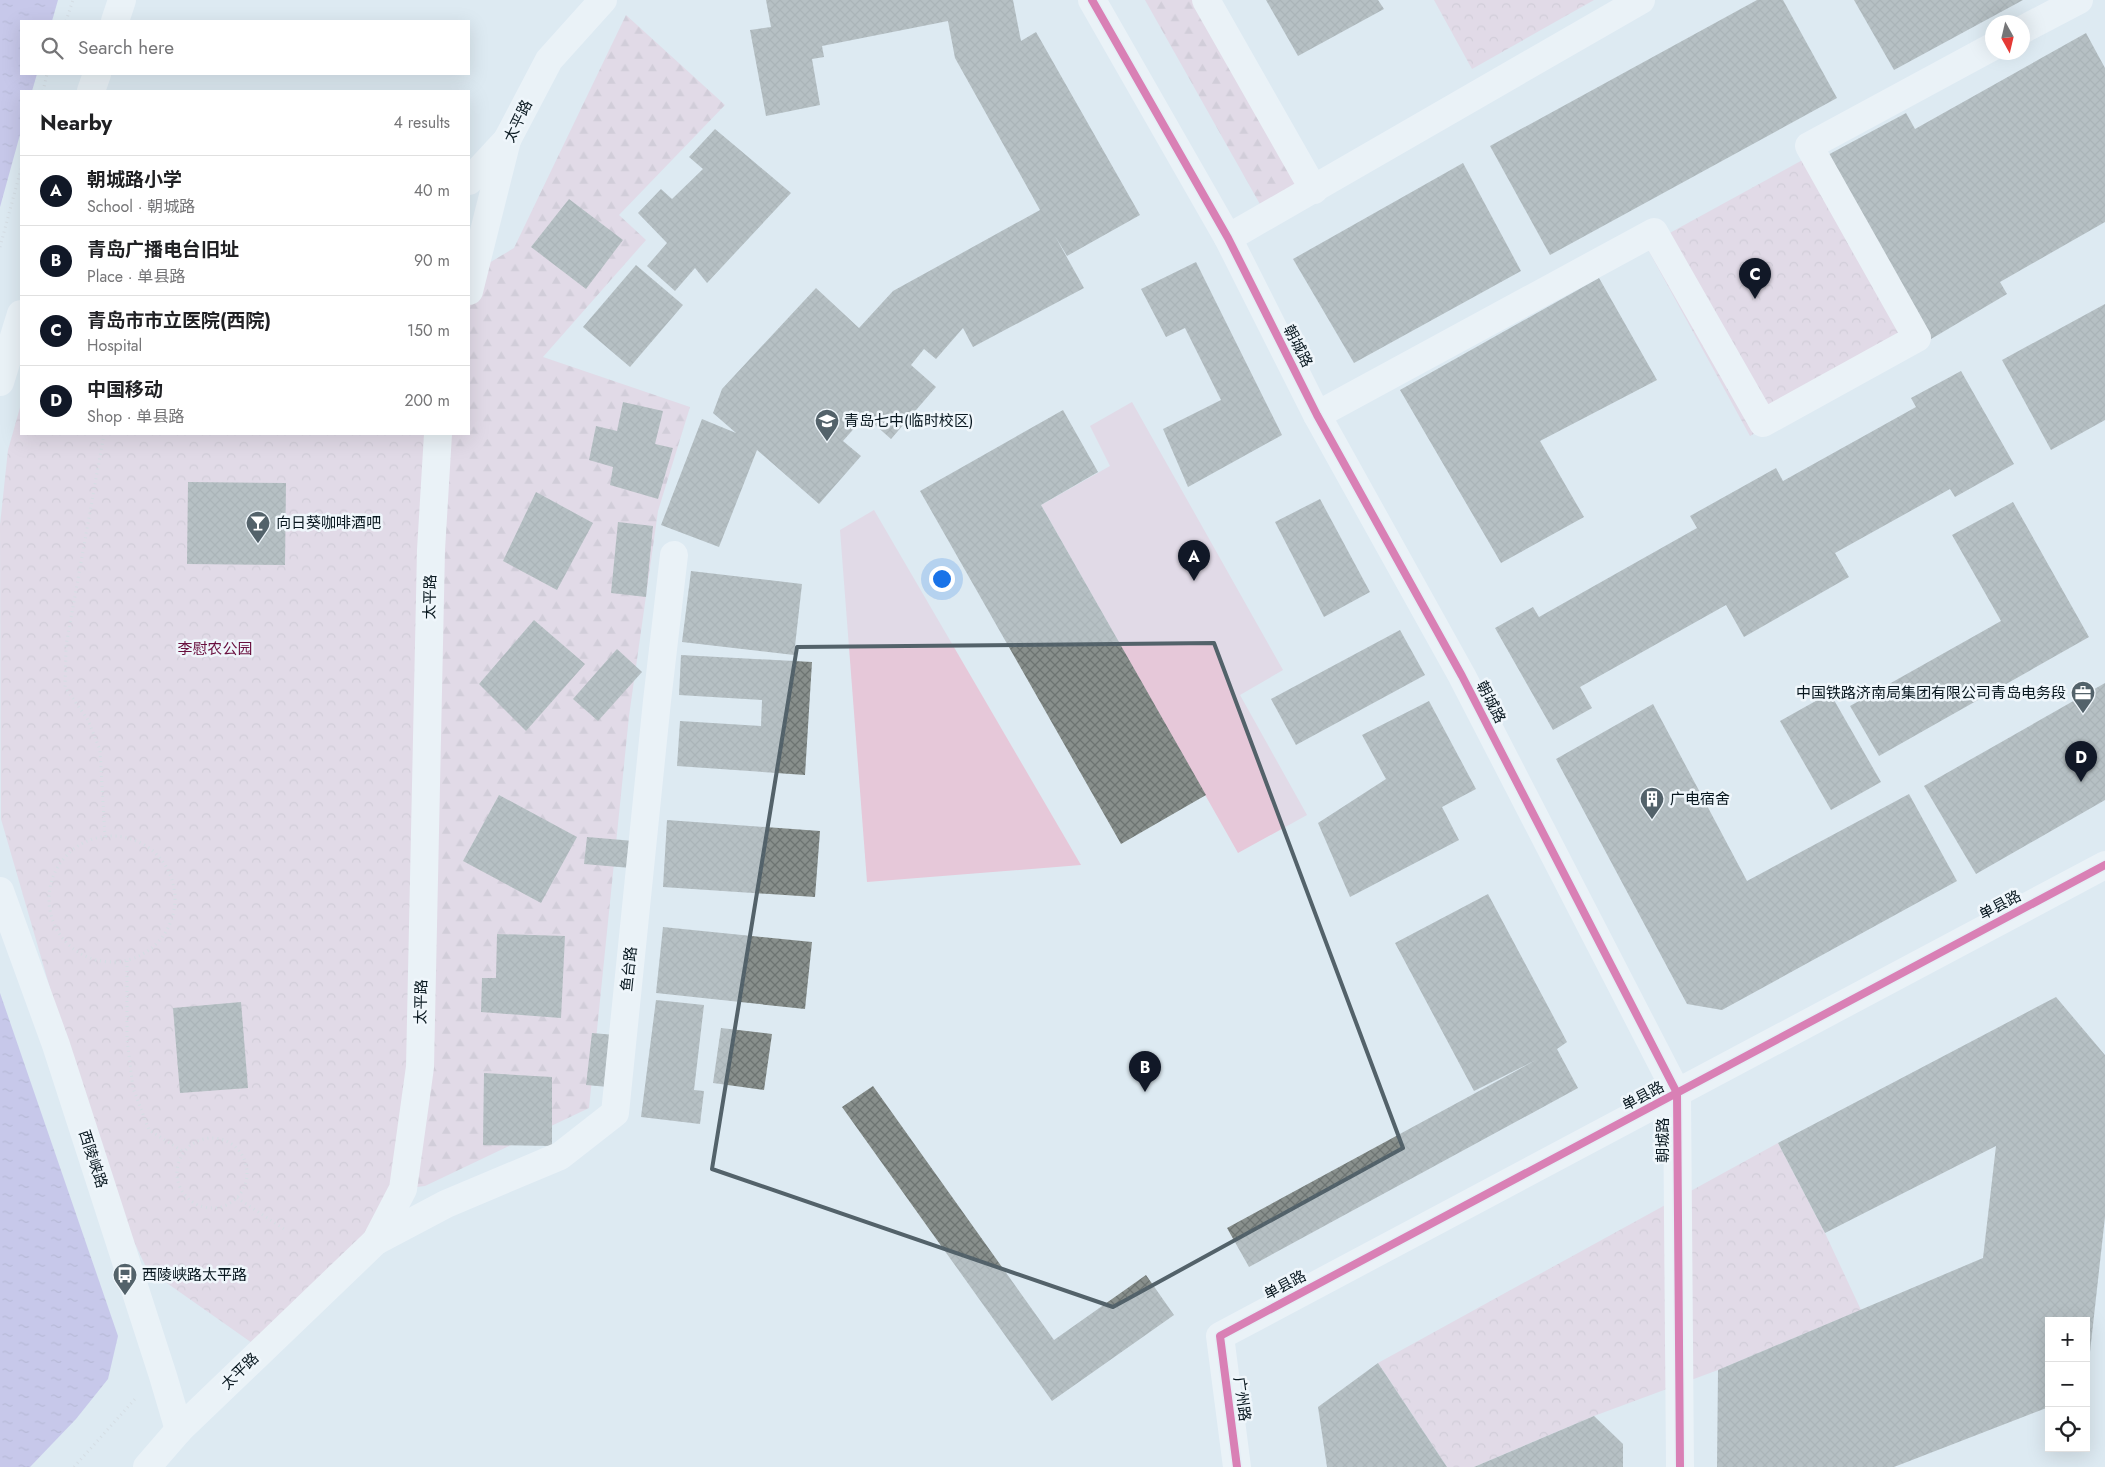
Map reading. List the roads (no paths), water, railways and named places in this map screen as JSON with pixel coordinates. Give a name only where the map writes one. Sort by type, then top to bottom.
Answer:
[{"type":"street","points":[[114,20],[122,0]]},
{"type":"street","name":"太平路","points":[[470,287],[507,140],[549,60],[603,0]]},
{"type":"street","name":"朝城路","points":[[1092,0],[1228,238],[1318,415],[1462,676],[1677,1094],[1680,1467]]},
{"type":"street","points":[[1206,0],[1314,190]]},
{"type":"street","points":[[1228,238],[1641,0]]},
{"type":"street","points":[[2030,26],[2079,0]]},
{"type":"street","points":[[1318,415],[1654,232],[1763,423],[1917,338],[1809,146],[1985,51]]},
{"type":"street","points":[[470,180],[507,140]]},
{"type":"street","points":[[0,382],[20,317]]},
{"type":"street","name":"太平路","points":[[147,1467],[179,1430],[376,1241],[403,1189],[420,1067],[431,550],[438,435]]},
{"type":"street","name":"鱼台路","points":[[376,1241],[446,1204],[560,1156],[615,1113],[657,701],[674,555]]},
{"type":"street","name":"单县路","points":[[1220,1336],[2105,865]]},
{"type":"street","name":"西陵峡路","points":[[0,891],[56,1045],[179,1430]]},
{"type":"street","name":"广州路","points":[[1220,1336],[1237,1467]]},
{"type":"water","points":[[0,0],[58,0],[52,20],[20,20],[20,75],[37,75],[32,90],[20,90],[20,135],[0,207]]},
{"type":"water","points":[[0,993],[118,1336],[108,1379],[76,1419],[30,1467],[0,1467]]},
{"type":"place","name":"青岛市市立医院(西院)","points":[[1755,299]]},
{"type":"place","name":"青岛七中(临时校区)","points":[[827,442]]},
{"type":"place","name":"向日葵咖啡酒吧","points":[[258,544]]},
{"type":"place","name":"朝城路小学","points":[[1194,581]]},
{"type":"place","name":"中国铁路济南局集团有限公司青岛电务段","points":[[2083,714]]},
{"type":"place","name":"中国移动","points":[[2081,782]]},
{"type":"place","name":"广电宿舍","points":[[1652,820]]},
{"type":"place","name":"青岛广播电台旧址","points":[[1145,1092]]},
{"type":"place","name":"西陵峡路太平路","points":[[125,1296]]},
{"type":"park label","name":"李慰农公园","points":[[215,649]]}]
